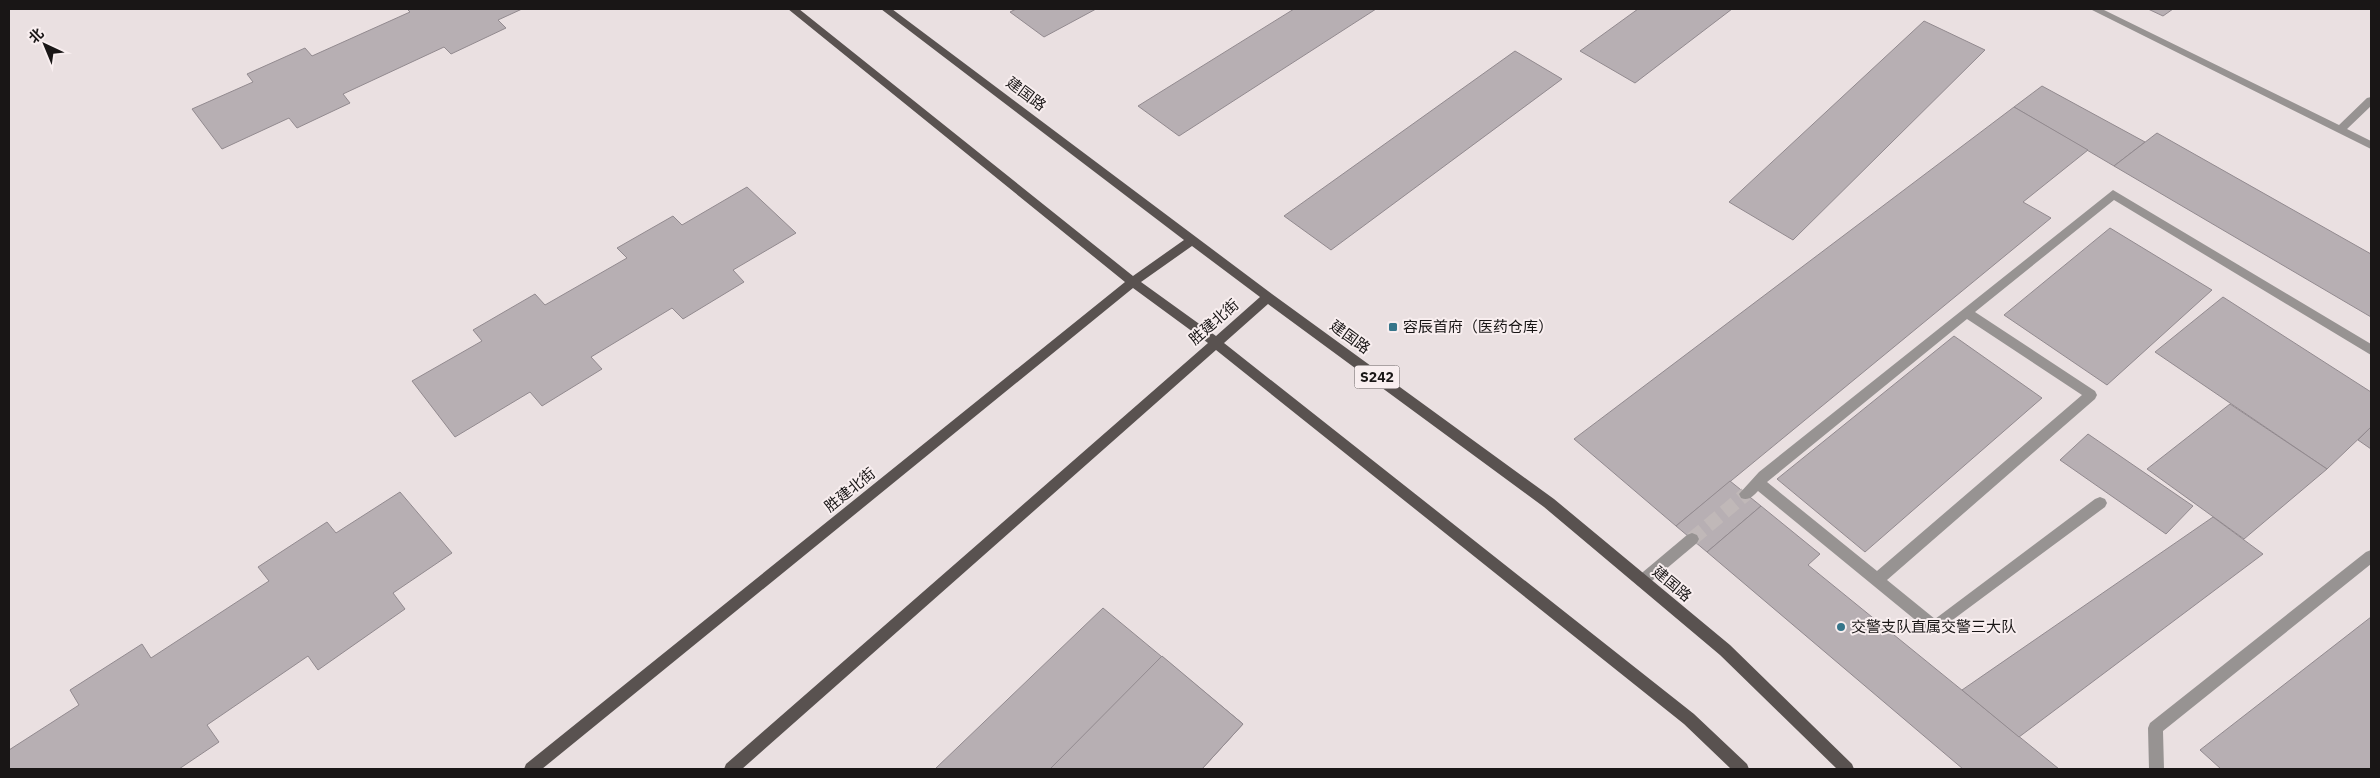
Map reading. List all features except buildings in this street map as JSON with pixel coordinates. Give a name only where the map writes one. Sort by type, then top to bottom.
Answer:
[{"type":"main road","points":[[793,9],[1133,282],[1215,342],[1688,719],[1742,769]]},
{"type":"main road","name":"建国路","points":[[886,9],[1268,297],[1549,503],[1725,650],[1847,769]]},
{"type":"main road","name":"胜建北街","points":[[531,769],[1133,282],[1193,239]]},
{"type":"main road","name":"胜建北街","points":[[731,769],[1268,297]]},
{"type":"lane","points":[[2095,9],[2371,146]]},
{"type":"lane","points":[[2340,130],[2371,100]]},
{"type":"lane","points":[[1746,494],[1757,482],[2113,194],[2371,350]]},
{"type":"lane","points":[[1877,580],[2091,395],[1966,312]]},
{"type":"lane","points":[[1757,482],[1935,627],[2100,502]]},
{"type":"lane","points":[[1642,580],[1692,539]]},
{"type":"lane","points":[[2156,769],[2155,728],[2371,556]]},
{"type":"tunnel","points":[[1692,539],[1746,494]]},
{"type":"place","name":"容辰首府（医药仓库）","points":[[1393,327]]},
{"type":"place","name":"交警支队直属交警三大队","points":[[1841,627]]}]
